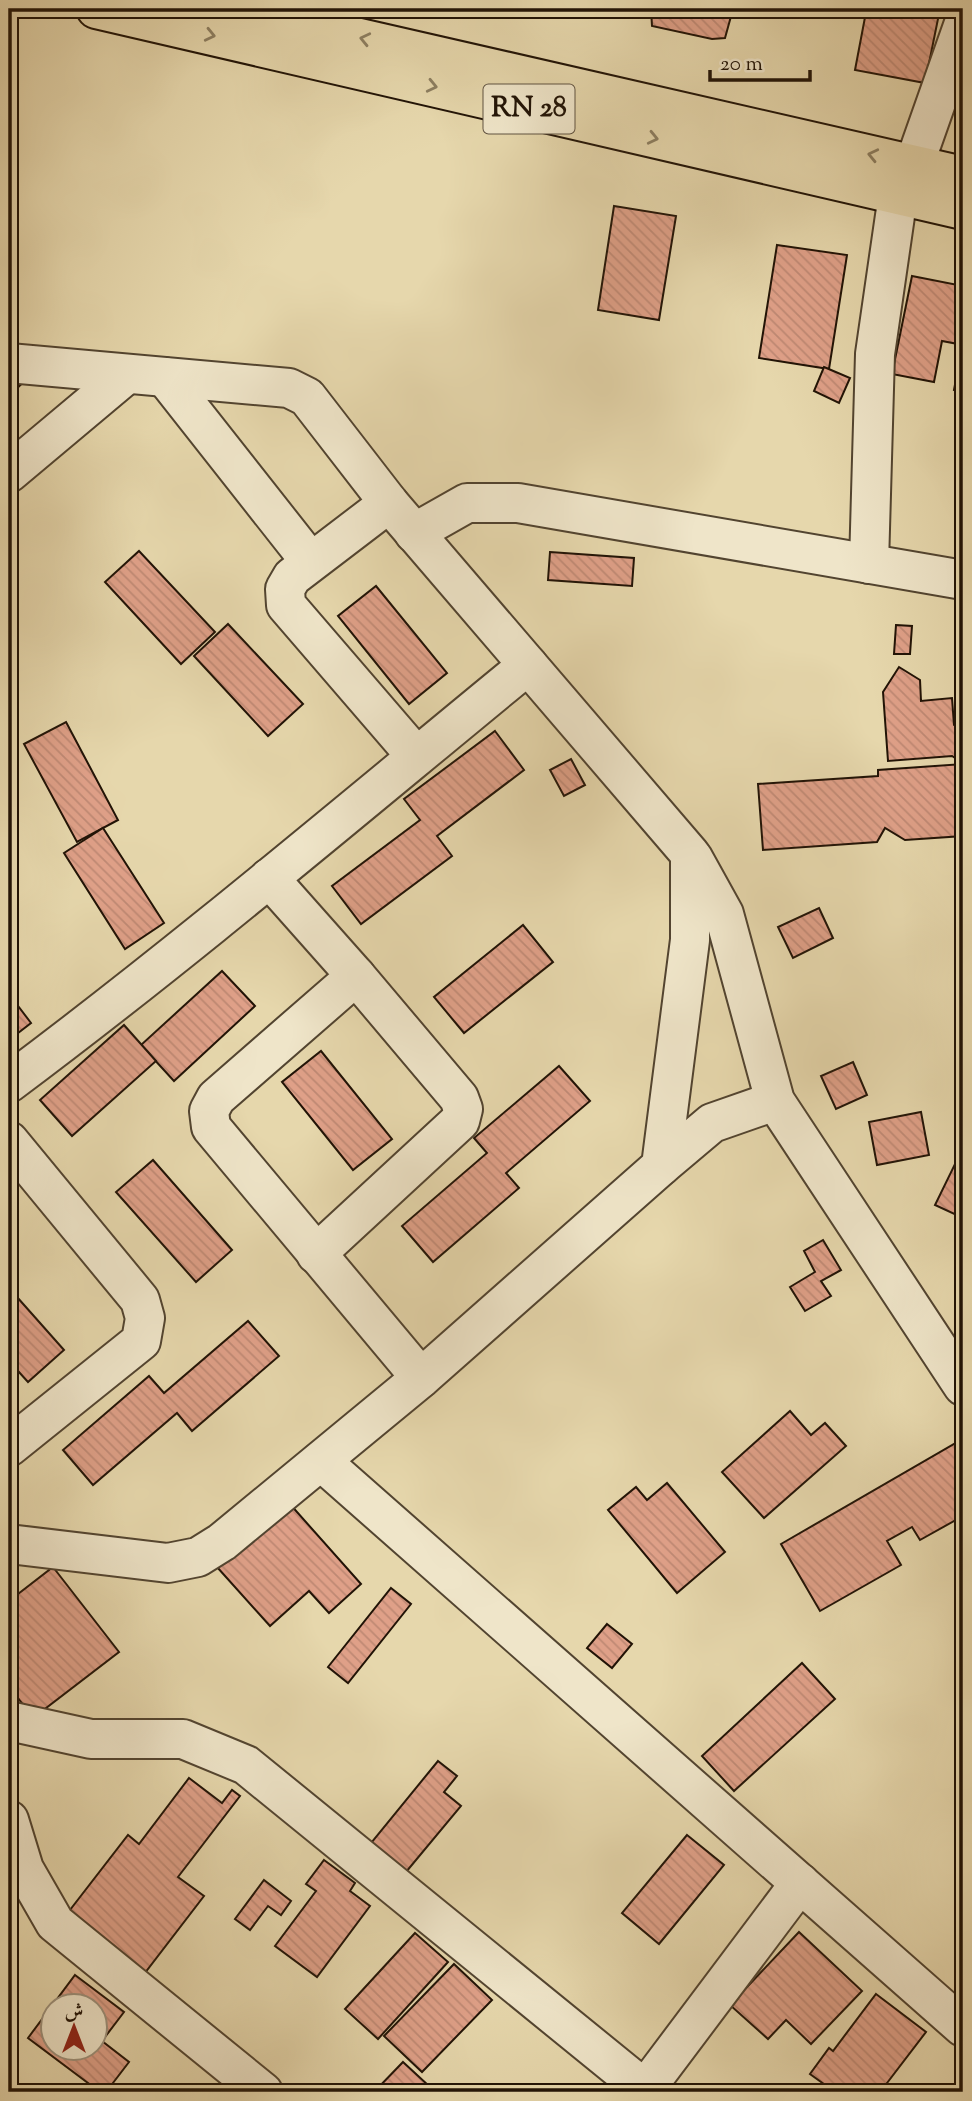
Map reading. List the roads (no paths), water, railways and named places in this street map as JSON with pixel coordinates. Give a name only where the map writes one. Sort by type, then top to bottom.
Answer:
[{"type":"main road","name":"RN 28","points":[[96,9],[317,32]]},
{"type":"main road","name":"RN 28","points":[[233,9],[906,180],[963,210]]},
{"type":"main road","name":"RN 28","points":[[906,180],[963,176]]},
{"type":"street","points":[[869,564],[875,354],[906,180],[963,26]]},
{"type":"street","points":[[9,363],[289,388],[307,397],[414,533],[690,854],[724,914],[775,1101],[951,1347],[963,1386]]},
{"type":"street","points":[[9,473],[127,373]]},
{"type":"street","points":[[165,377],[310,561]]},
{"type":"street","points":[[389,503],[292,577],[285,589],[286,605],[416,756]]},
{"type":"street","points":[[414,533],[467,503],[518,503],[963,580]]},
{"type":"street","points":[[9,1083],[82,1029],[527,665]]},
{"type":"street","points":[[661,1166],[690,940],[690,854]]},
{"type":"street","points":[[269,878],[459,1098],[463,1109],[460,1121],[316,1254]]},
{"type":"street","points":[[356,976],[216,1098],[209,1111],[211,1127],[421,1378]]},
{"type":"street","points":[[12,1540],[169,1563],[198,1557],[222,1542],[421,1378],[712,1123],[775,1101]]},
{"type":"street","points":[[9,1141],[140,1300],[145,1318],[141,1341],[9,1447]]},
{"type":"street","points":[[321,1461],[963,2027]]},
{"type":"street","points":[[9,1721],[91,1739],[183,1739],[246,1765],[645,2091],[800,1883]]},
{"type":"street","points":[[9,1820],[24,1869],[55,1923],[263,2092]]}]
